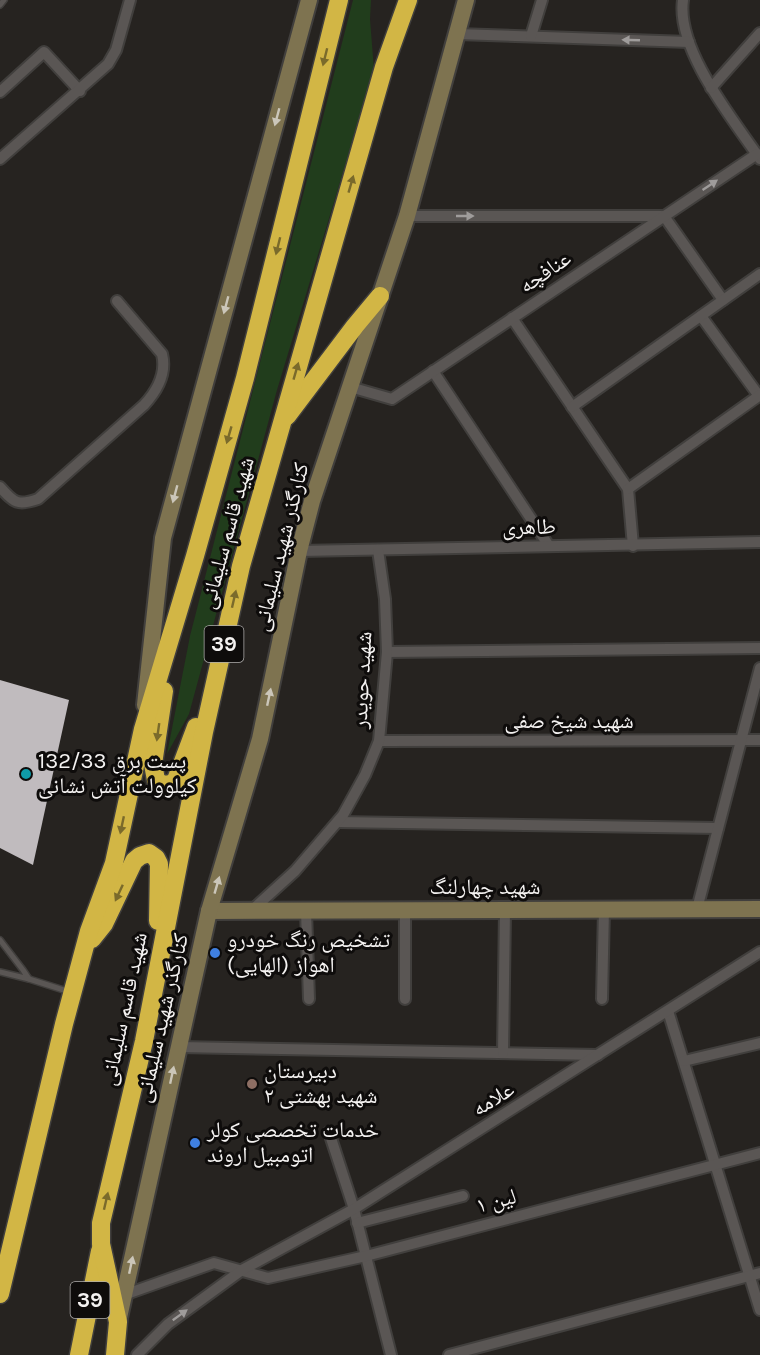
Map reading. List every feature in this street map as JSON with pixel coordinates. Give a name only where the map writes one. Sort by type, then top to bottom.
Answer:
[{"type":"highway","name":"شهید قاسم سلیمانی","points":[[0,1294],[72,993],[84,948],[114,863],[143,729],[245,378],[339,0]]},
{"type":"highway","name":"شهید قاسم سلیمانی","points":[[119,1297],[101,1244],[101,1223],[152,1001],[241,566],[384,68],[408,0]]},
{"type":"highway","points":[[281,424],[380,296]]},
{"type":"highway","points":[[172,633],[153,764],[156,780],[162,785],[171,784],[179,774],[219,667]]},
{"type":"highway","points":[[84,948],[104,924],[134,861],[149,853],[156,858],[159,864],[159,906],[152,1001]]},
{"type":"highway","name":"39","points":[[79,1355],[101,1244]]},
{"type":"highway","name":"39","points":[[115,1355],[119,1297]]},
{"type":"street","points":[[2,155],[80,91],[108,64],[116,50],[130,0]]},
{"type":"street","points":[[143,729],[163,538],[309,0]]},
{"type":"street","name":"کنارگذر شهید سلیمانی","points":[[119,1297],[209,911],[260,739],[299,551],[312,501],[407,216],[466,0]]},
{"type":"street","points":[[531,36],[542,0]]},
{"type":"street","points":[[682,0],[689,42],[711,88],[758,156]]},
{"type":"street","points":[[711,88],[760,33]]},
{"type":"street","points":[[458,34],[689,42]]},
{"type":"street","points":[[0,92],[44,52],[80,91]]},
{"type":"street","name":"عنافچه","points":[[350,387],[392,399],[664,216],[758,156]]},
{"type":"street","points":[[407,216],[664,216],[723,300]]},
{"type":"street","points":[[572,407],[760,274]]},
{"type":"street","points":[[0,487],[12,501],[24,504],[38,499],[156,392],[165,365],[162,354],[117,301]]},
{"type":"street","points":[[628,489],[760,396],[701,316]]},
{"type":"street","points":[[512,318],[628,489],[633,546]]},
{"type":"street","points":[[433,371],[549,546]]},
{"type":"street","name":"طاهری","points":[[299,551],[760,542]]},
{"type":"street","name":"شهید حویدر","points":[[250,911],[295,871],[338,822],[365,776],[379,741],[387,652],[385,598],[378,550]]},
{"type":"street","points":[[387,652],[760,648]]},
{"type":"street","points":[[697,909],[760,668]]},
{"type":"street","name":"شهید شیخ صفی","points":[[379,741],[760,740]]},
{"type":"street","points":[[338,822],[718,828]]},
{"type":"street","points":[[602,999],[604,909]]},
{"type":"street","name":"شهید چهارلنگ","points":[[209,911],[760,909]]},
{"type":"street","points":[[405,910],[405,999]]},
{"type":"street","points":[[503,1053],[505,910]]},
{"type":"street","points":[[306,911],[309,999]]},
{"type":"street","name":"علامه","points":[[137,1355],[168,1324],[242,1270],[354,1209],[760,952]]},
{"type":"street","points":[[668,1011],[715,1165],[755,1274],[760,1310]]},
{"type":"street","points":[[684,1061],[760,1043]]},
{"type":"street","points":[[178,1047],[599,1055]]},
{"type":"street","points":[[329,1131],[354,1209],[391,1355]]},
{"type":"street","name":"لین ۱","points":[[242,1270],[268,1278],[366,1256],[760,1153]]},
{"type":"street","points":[[357,1223],[464,1196]]},
{"type":"street","points":[[119,1297],[214,1263],[242,1270]]},
{"type":"street","points":[[449,1355],[755,1274]]},
{"type":"lane","points":[[0,4],[4,0]]},
{"type":"lane","points":[[0,940],[28,980]]},
{"type":"lane","points":[[0,972],[72,993]]},
{"type":"green space","points":[[353,0],[371,0],[370,19],[374,70],[277,390],[189,714],[167,754],[190,636]]},
{"type":"building","name":"پست برق 132/33 کیلوولت آتش نشانی","points":[[0,680],[69,700],[33,865],[0,848]]},
{"type":"place","name":"پست برق 132/33 کیلوولت آتش نشانی","points":[[26,774]]},
{"type":"place","name":"تشخیص رنگ خودرو اهواز (الهایی)","points":[[215,953]]},
{"type":"place","name":"دبیرستان شهید بهشتی ۲","points":[[252,1084]]},
{"type":"place","name":"خدمات تخصصی کولر اتومبیل اروند","points":[[195,1143]]}]
